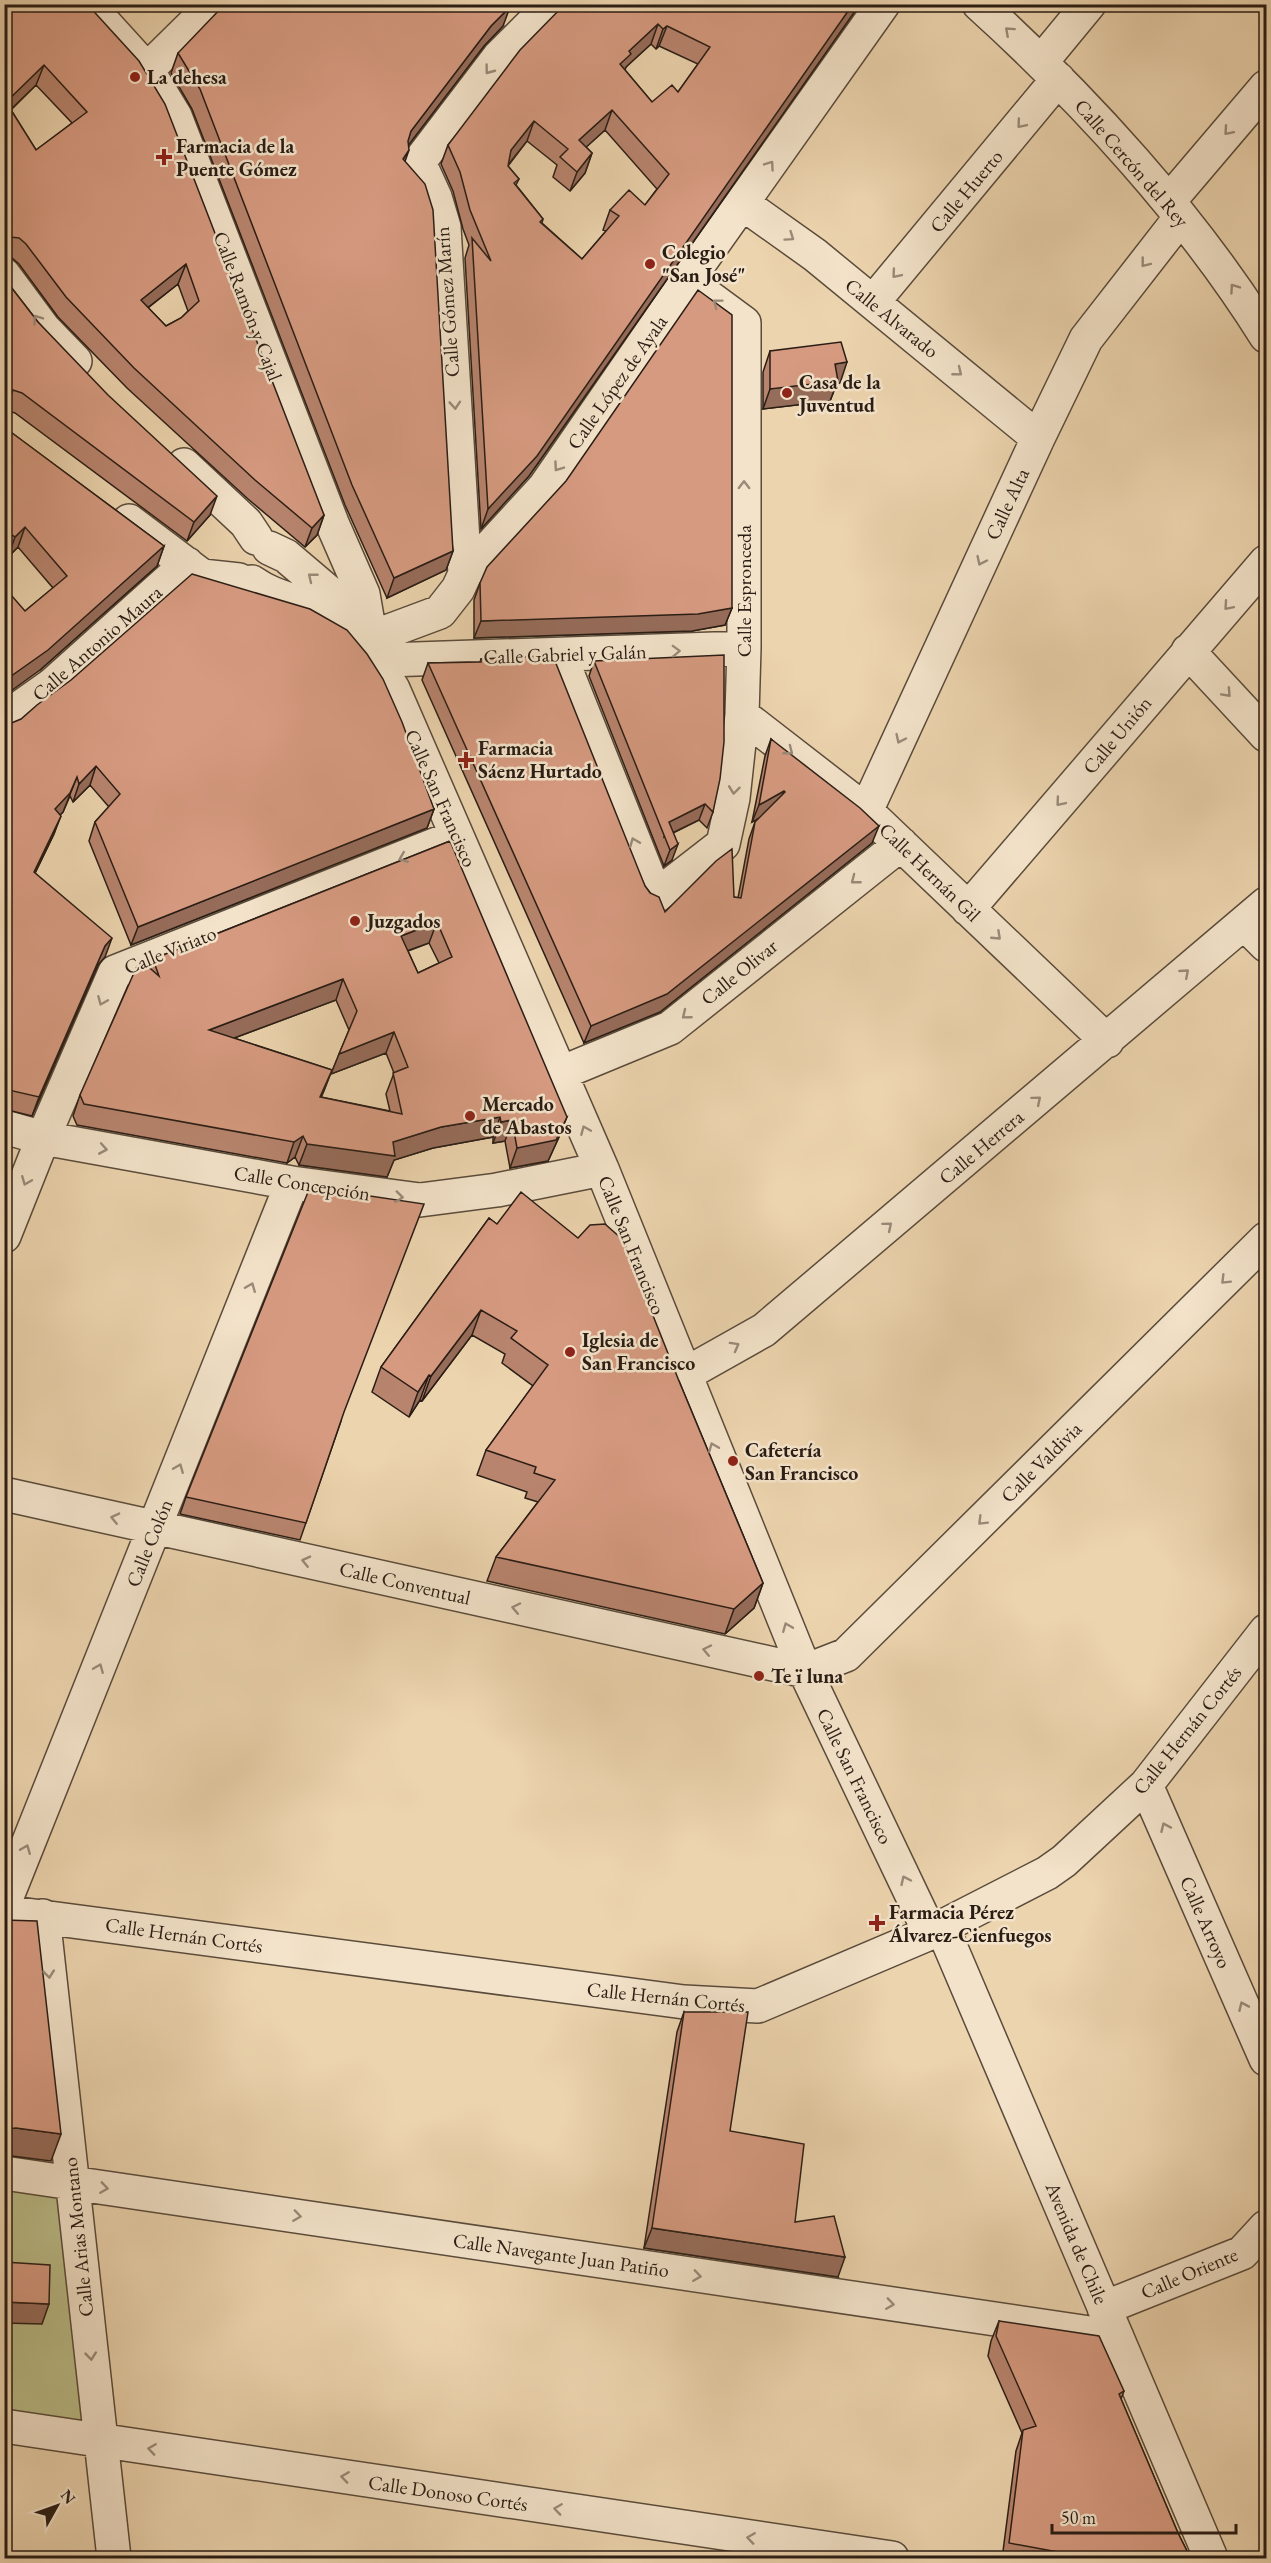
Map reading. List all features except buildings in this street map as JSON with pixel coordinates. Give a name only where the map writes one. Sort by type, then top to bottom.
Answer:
[{"type":"street","name":"Calle Ramón y Cajal","points":[[87,4],[147,70],[175,116],[332,523],[363,594],[380,654]]},
{"type":"street","points":[[147,70],[214,4]]},
{"type":"street","points":[[518,15],[552,4]]},
{"type":"street","name":"Calle López de Ayala","points":[[465,574],[544,488],[883,4]]},
{"type":"street","name":"Calle Cercón del Rey","points":[[979,4],[1050,70],[1175,209],[1233,286],[1266,335]]},
{"type":"street","name":"Calle Huerto","points":[[873,302],[1050,70],[1089,4]]},
{"type":"street","name":"Calle Gómez Marín","points":[[465,574],[444,227],[435,197],[419,162],[499,57],[518,15]]},
{"type":"street","name":"Calle Alta","points":[[866,811],[1086,339],[1175,209],[1266,87]]},
{"type":"street","name":"Calle Alvarado","points":[[742,203],[815,255],[1038,438]]},
{"type":"street","points":[[4,275],[44,329],[99,385]]},
{"type":"street","name":"Calle Espronceda","points":[[560,655],[656,896],[723,844],[733,798],[742,715],[744,323],[687,281]]},
{"type":"street","points":[[164,447],[246,523],[262,543]]},
{"type":"street","points":[[110,507],[202,576],[246,581]]},
{"type":"street","points":[[242,539],[262,543],[286,556],[303,569],[353,610],[380,654],[380,667],[349,629],[324,613],[271,594],[230,570],[228,555],[235,543],[242,539]]},
{"type":"street","name":"Calle Unión","points":[[968,909],[1266,562]]},
{"type":"street","name":"Calle Antonio Maura","points":[[4,719],[52,685],[187,564]]},
{"type":"street","points":[[380,654],[440,612],[458,589],[465,574]]},
{"type":"street","points":[[438,659],[440,612]]},
{"type":"street","name":"Calle Gabriel y Galán","points":[[380,654],[438,659],[744,648]]},
{"type":"street","points":[[1188,651],[1266,735]]},
{"type":"street","name":"Calle San Francisco","points":[[380,654],[602,1169],[805,1671],[936,1930]]},
{"type":"street","name":"Calle Hernán Gil","points":[[742,715],[866,811],[1107,1041]]},
{"type":"street","name":"Calle Viriato","points":[[4,1236],[114,972],[458,836]]},
{"type":"street","name":"Calle Olivar","points":[[561,1073],[670,1028],[901,844]]},
{"type":"street","name":"Calle Herrera","points":[[684,1375],[764,1330],[1107,1041],[1259,924]]},
{"type":"street","name":"Calle Concepción","points":[[4,1127],[43,1138],[292,1183],[420,1200],[497,1190],[602,1169]]},
{"type":"street","name":"Calle Colón","points":[[4,1904],[292,1183]]},
{"type":"street","name":"Calle Valdivia","points":[[805,1671],[846,1655],[1266,1239]]},
{"type":"street","name":"Calle Conventual","points":[[4,1494],[805,1671]]},
{"type":"street","name":"Calle Hernán Cortés","points":[[4,1912],[684,2002],[758,2006],[936,1930],[1064,1862],[1146,1785],[1266,1631]]},
{"type":"street","name":"Calle Arroyo","points":[[1146,1785],[1266,2059]]},
{"type":"street","name":"Calle Arias Montano","points":[[43,1916],[114,2559]]},
{"type":"street","name":"Avenida de Chile","points":[[936,1930],[1111,2323],[1211,2559]]},
{"type":"street","name":"Calle Navegante Juan Patiño","points":[[4,2173],[1111,2323]]},
{"type":"street","name":"Calle Oriente","points":[[1111,2323],[1242,2253],[1266,2227]]},
{"type":"street","name":"Calle Donoso Cortés","points":[[4,2426],[892,2559]]},
{"type":"green space","points":[[4,2173],[72,2183],[100,2441],[5,2426]]},
{"type":"place","name":"La dehesa","points":[[135,77]]},
{"type":"place","name":"Farmacia de la Puente Gómez","points":[[164,157]]},
{"type":"place","name":"Colegio \"San José\"","points":[[650,264]]},
{"type":"place","name":"Casa de la Juventud","points":[[787,393]]},
{"type":"place","name":"Farmacia Sáenz Hurtado","points":[[466,760]]},
{"type":"place","name":"Juzgados","points":[[355,921]]},
{"type":"place","name":"Mercado de Abastos","points":[[470,1116]]},
{"type":"place","name":"Iglesia de San Francisco","points":[[570,1352]]},
{"type":"place","name":"Cafetería San Francisco","points":[[733,1461]]},
{"type":"place","name":"Te ï luna","points":[[759,1676]]},
{"type":"place","name":"Farmacia Pérez Álvarez-Cienfuegos","points":[[877,1923]]}]
